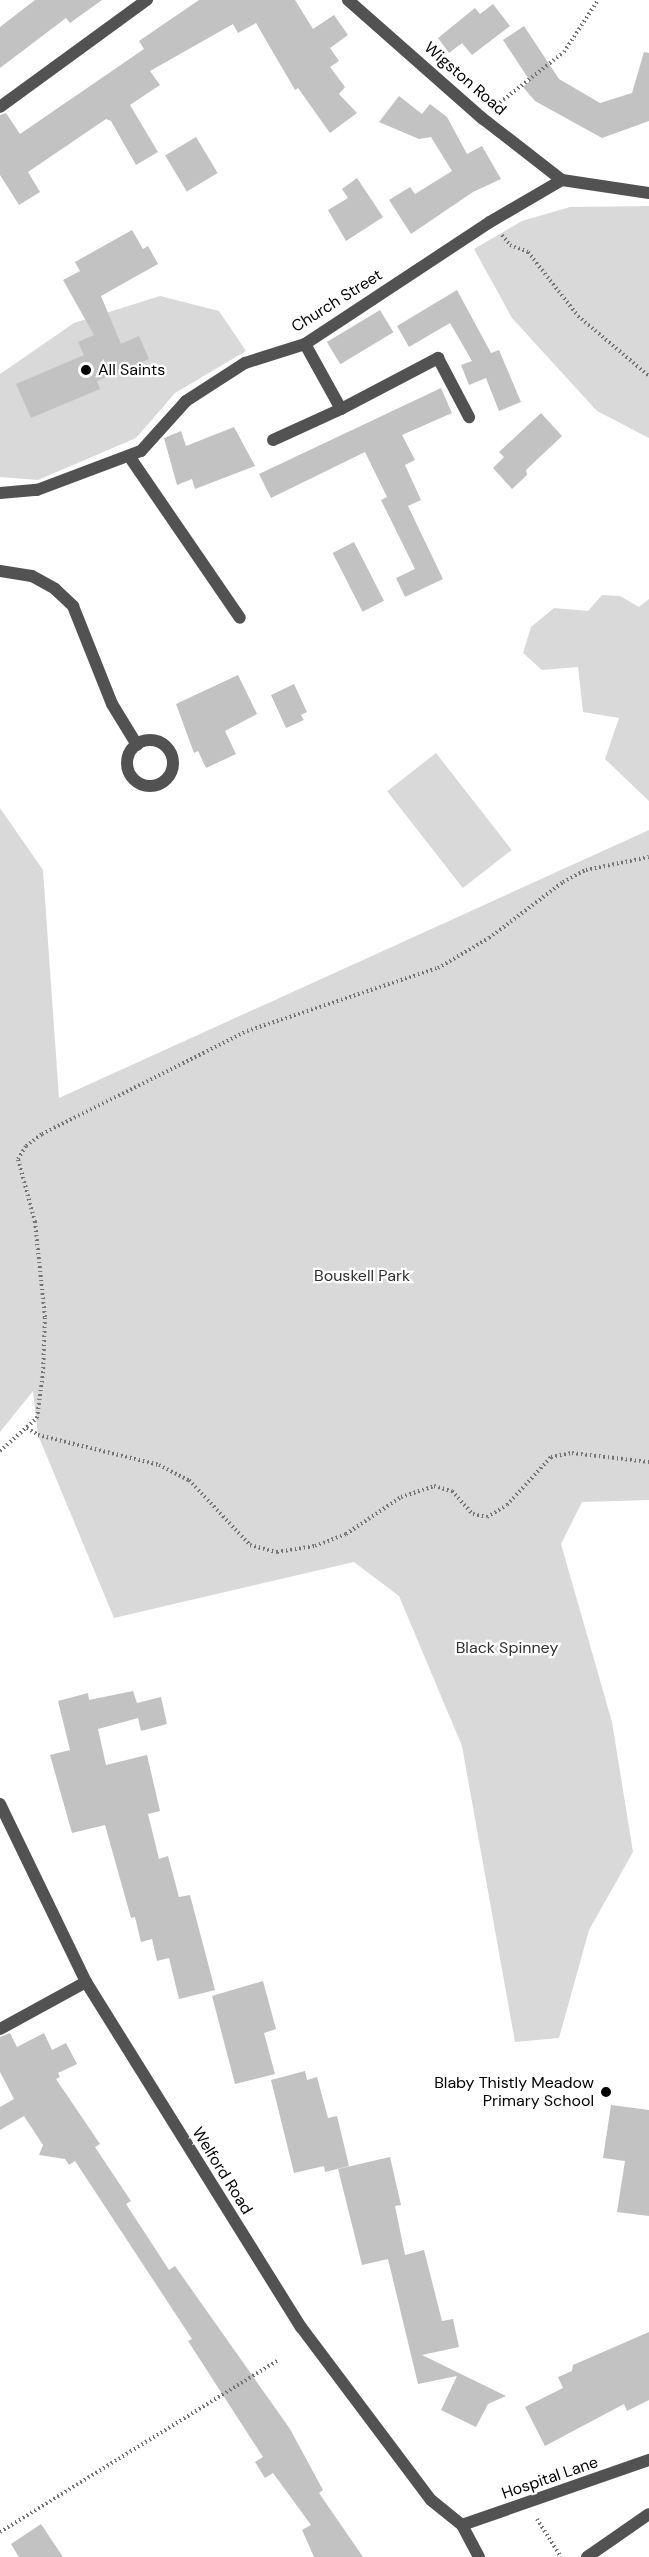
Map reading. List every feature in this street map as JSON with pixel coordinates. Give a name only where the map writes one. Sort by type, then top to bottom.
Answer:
[{"type":"street","points":[[0,107],[147,0]]},
{"type":"street","name":"Wigston Road","points":[[348,0],[482,118],[562,180]]},
{"type":"street","points":[[562,180],[649,193]]},
{"type":"street","name":"Church Street","points":[[0,494],[38,490],[141,451],[186,401],[245,363],[305,344],[490,222],[562,180]]},
{"type":"street","points":[[305,344],[341,409]]},
{"type":"street","points":[[273,440],[341,409],[438,358],[469,417]]},
{"type":"street","points":[[129,456],[240,618]]},
{"type":"street","points":[[0,571],[32,576],[55,589],[73,606],[112,704],[137,745]]},
{"type":"street","name":"Welford Road","points":[[0,1804],[87,1982],[301,2327],[431,2500],[462,2525]]},
{"type":"street","points":[[0,2029],[87,1982]]},
{"type":"street","name":"Hospital Lane","points":[[462,2525],[649,2460]]},
{"type":"street","points":[[587,2557],[649,2514]]},
{"type":"street","points":[[462,2525],[479,2557]]},
{"type":"path","points":[[482,118],[526,79],[564,52],[598,0]]},
{"type":"path","points":[[490,222],[510,245],[528,252],[578,316],[649,376]]},
{"type":"path","points":[[0,1451],[36,1418],[45,1317],[35,1222],[18,1159],[26,1146],[42,1134],[247,1031],[438,968],[489,938],[563,882],[586,870],[649,857]]},
{"type":"path","points":[[27,1428],[38,1435],[159,1465],[189,1480],[250,1545],[276,1552],[315,1546],[346,1534],[401,1497],[434,1486],[452,1491],[473,1514],[487,1517],[507,1505],[551,1457],[572,1454],[649,1462]]},
{"type":"path","points":[[0,2532],[279,2360]]},
{"type":"path","points":[[537,2519],[561,2557]]},
{"type":"green space","points":[[649,206],[649,438],[597,411],[512,318],[474,249],[522,221],[570,207]]},
{"type":"green space","points":[[160,296],[219,311],[246,351],[175,393],[136,438],[38,480],[0,477],[0,374],[74,323]]},
{"type":"green space","points":[[602,595],[620,596],[639,607],[649,599],[649,801],[605,759],[619,718],[583,712],[578,667],[542,670],[523,653],[531,627],[554,608],[588,611]]},
{"type":"green space","points":[[436,753],[512,850],[463,888],[387,791]]},
{"type":"green space","name":"Bouskell Park","points":[[0,808],[43,870],[59,1098],[649,830],[649,1500],[582,1502],[561,1544],[612,1722],[633,1852],[589,1930],[559,2038],[515,2042],[462,1746],[399,1596],[354,1562],[114,1618],[38,1435],[33,1391],[0,1432]]},
{"type":"building","points":[[35,0],[102,0],[70,23],[66,18],[0,68],[0,27]]},
{"type":"building","points":[[199,0],[295,0],[313,29],[334,15],[348,35],[330,48],[339,61],[330,67],[345,87],[339,94],[357,113],[330,133],[298,88],[295,90],[256,23],[238,33],[233,24],[150,71],[160,85],[130,105],[158,152],[136,165],[111,121],[106,119],[28,172],[40,192],[19,205],[0,175],[0,115],[6,113],[20,134],[144,49],[139,41]]},
{"type":"building","points":[[493,4],[510,26],[472,55],[462,43],[449,53],[438,38],[475,8],[480,14]]},
{"type":"building","points":[[524,26],[559,79],[600,103],[632,93],[644,52],[649,53],[649,121],[602,138],[535,101],[523,87],[530,81],[503,40]]},
{"type":"building","points":[[399,96],[422,114],[430,104],[447,117],[467,154],[482,146],[501,179],[473,192],[411,234],[389,200],[410,187],[415,194],[452,171],[431,137],[419,139],[379,122]]},
{"type":"building","points":[[196,137],[218,173],[187,192],[165,156]]},
{"type":"building","points":[[357,178],[383,217],[346,241],[328,210],[348,198],[342,189]]},
{"type":"building","points":[[132,230],[143,249],[148,246],[158,264],[101,296],[121,344],[139,336],[149,359],[97,381],[100,389],[31,418],[16,384],[84,355],[78,342],[94,335],[63,280],[80,271],[75,262]]},
{"type":"building","points":[[457,290],[491,353],[499,350],[521,402],[499,411],[486,378],[469,385],[461,365],[472,361],[450,323],[409,347],[397,326]]},
{"type":"building","points":[[380,310],[393,332],[340,364],[327,342]]},
{"type":"building","points":[[441,388],[452,413],[402,435],[415,460],[405,465],[421,500],[408,506],[443,579],[405,597],[396,578],[415,569],[381,500],[387,497],[365,452],[271,498],[259,474]]},
{"type":"building","points":[[541,413],[562,436],[526,470],[527,475],[512,489],[493,468],[504,457],[499,452]]},
{"type":"building","points":[[234,427],[255,466],[195,489],[192,479],[177,485],[164,438],[181,431],[186,446]]},
{"type":"building","points":[[354,542],[384,601],[363,612],[333,553]]},
{"type":"building","points":[[238,675],[257,714],[225,731],[236,754],[206,768],[198,751],[194,753],[176,704]]},
{"type":"building","points":[[294,684],[307,712],[301,715],[304,720],[286,728],[271,695]]},
{"type":"building","points":[[133,1691],[137,1703],[161,1697],[167,1724],[141,1731],[138,1718],[98,1729],[106,1765],[147,1755],[160,1811],[148,1814],[159,1859],[168,1856],[179,1897],[190,1895],[215,1990],[179,1999],[169,1958],[157,1961],[152,1939],[141,1942],[135,1917],[131,1918],[105,1825],[72,1833],[50,1755],[70,1750],[58,1701],[88,1693],[89,1700]]},
{"type":"building","points":[[263,1981],[276,2029],[264,2033],[275,2074],[235,2084],[212,1996]]},
{"type":"building","points":[[10,2033],[17,2047],[44,2033],[52,2050],[66,2043],[77,2064],[58,2073],[60,2077],[56,2079],[100,2144],[95,2147],[131,2201],[126,2204],[169,2270],[175,2266],[290,2429],[323,2490],[319,2493],[363,2557],[314,2557],[302,2530],[311,2525],[273,2473],[265,2478],[255,2462],[263,2457],[188,2341],[192,2339],[75,2161],[69,2165],[65,2159],[39,2155],[43,2145],[24,2116],[0,2130],[0,2107],[14,2099],[0,2072],[0,2037]]},
{"type":"building","points":[[305,2071],[307,2080],[317,2077],[328,2118],[337,2116],[349,2166],[325,2172],[324,2166],[294,2173],[271,2080]]},
{"type":"building","points":[[611,2105],[649,2110],[649,2216],[617,2212],[625,2161],[603,2158]]},
{"type":"building","points":[[390,2157],[401,2205],[395,2206],[405,2255],[424,2250],[442,2321],[453,2319],[459,2347],[422,2355],[506,2396],[488,2404],[476,2427],[441,2410],[457,2376],[418,2384],[388,2259],[362,2265],[338,2169]]},
{"type":"building","points":[[649,2332],[649,2400],[627,2411],[624,2404],[545,2446],[525,2407],[563,2388],[558,2377],[572,2371],[573,2365]]},
{"type":"building","points":[[41,2524],[63,2557],[19,2557],[11,2544]]},
{"type":"place","name":"All Saints","points":[[86,370]]},
{"type":"place","name":"Blaby Thistly Meadow Primary School","points":[[606,2092]]},
{"type":"park label","name":"Black Spinney","points":[[507,1648]]}]
